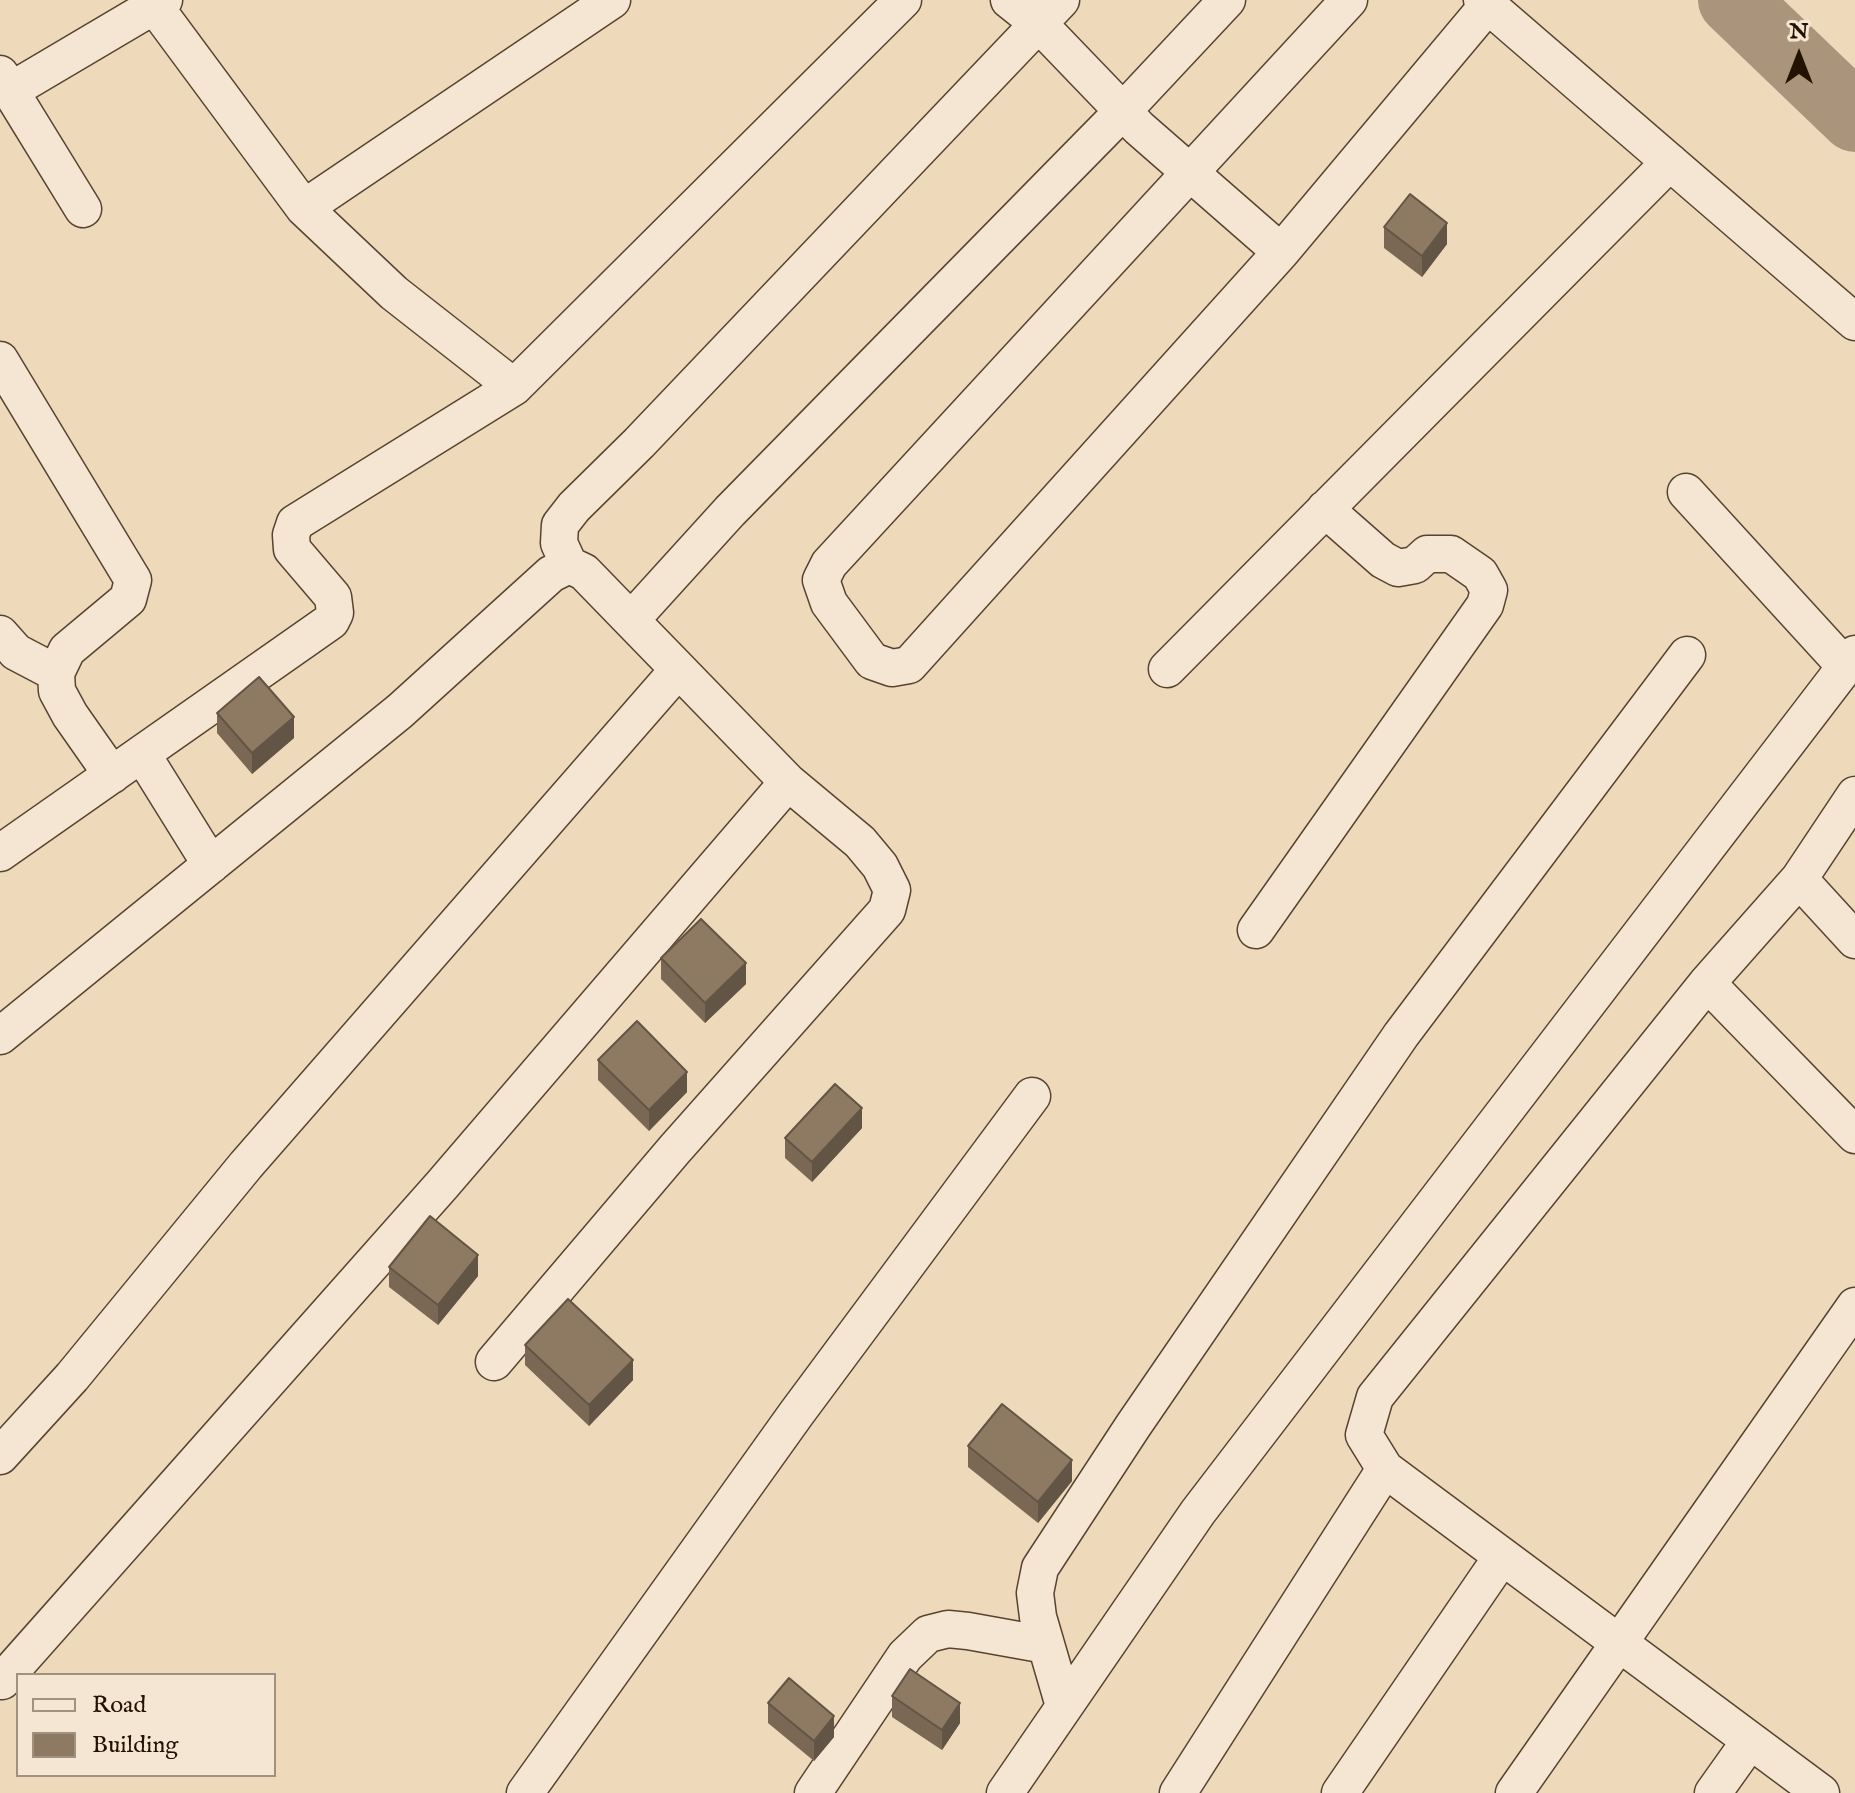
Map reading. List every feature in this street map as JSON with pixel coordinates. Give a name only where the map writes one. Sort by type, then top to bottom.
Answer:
[{"type":"street","points":[[304,208],[612,0]]},
{"type":"street","points":[[0,853],[331,621],[335,613],[333,597],[292,549],[291,535],[295,523],[514,387],[903,0]]},
{"type":"street","points":[[1009,0],[1050,12],[1123,111],[1281,252]]},
{"type":"street","points":[[631,620],[741,499],[1123,111],[1227,0]]},
{"type":"street","points":[[1349,0],[829,564],[821,580],[829,603],[872,661],[892,668],[909,665],[1281,252],[1485,2],[1855,322]]},
{"type":"street","points":[[83,209],[5,82],[156,2],[304,208],[394,293],[514,387]]},
{"type":"street","points":[[494,1362],[675,1149],[887,910],[892,890],[880,866],[860,842],[788,782],[584,572],[569,565],[559,543],[560,525],[1050,12]]},
{"type":"street","points":[[1167,669],[1670,162]]},
{"type":"street","points":[[0,360],[133,580],[128,599],[67,650],[56,673],[57,691],[63,703],[112,775]]},
{"type":"street","points":[[1005,1793],[1198,1512],[1850,660],[1686,492]]},
{"type":"street","points":[[1256,930],[1485,605],[1489,590],[1480,574],[1451,554],[1427,554],[1415,565],[1398,568],[1383,560],[1325,509]]},
{"type":"street","points":[[0,1036],[400,711],[551,574],[569,565]]},
{"type":"street","points":[[0,634],[16,652],[56,673]]},
{"type":"street","points":[[1064,1706],[1035,1593],[1040,1568],[1133,1426],[1401,1035],[1687,655]]},
{"type":"street","points":[[0,1456],[72,1377],[246,1165],[678,670]]},
{"type":"street","points":[[142,754],[211,865]]},
{"type":"street","points":[[2,1681],[442,1185],[788,782]]},
{"type":"street","points":[[1821,1793],[1385,1469],[1364,1435],[1375,1397],[1707,983],[1799,879],[1855,795]]},
{"type":"street","points":[[1799,879],[1855,940]]},
{"type":"street","points":[[1707,983],[1855,1135]]},
{"type":"street","points":[[525,1793],[796,1414],[1032,1096]]},
{"type":"street","points":[[1514,1793],[1617,1641],[1855,1306]]},
{"type":"street","points":[[1178,1793],[1385,1469]]},
{"type":"street","points":[[1340,1793],[1501,1558]]},
{"type":"street","points":[[813,1793],[905,1656],[928,1634],[948,1629],[1046,1645]]},
{"type":"street","points":[[1713,1793],[1750,1741]]},
{"type":"building","points":[[1410,194],[1447,223],[1422,256],[1384,227]]},
{"type":"building","points":[[259,677],[294,717],[252,753],[217,713]]},
{"type":"building","points":[[701,919],[746,963],[705,1003],[661,958]]},
{"type":"building","points":[[637,1021],[687,1072],[649,1110],[598,1060]]},
{"type":"building","points":[[835,1084],[862,1108],[812,1162],[785,1138]]},
{"type":"building","points":[[430,1216],[478,1255],[438,1305],[389,1267]]},
{"type":"building","points":[[568,1299],[633,1360],[589,1405],[525,1345]]},
{"type":"building","points":[[1002,1404],[1072,1460],[1038,1502],[968,1446]]},
{"type":"building","points":[[910,1669],[960,1703],[942,1730],[892,1696]]},
{"type":"building","points":[[789,1678],[834,1716],[814,1741],[768,1703]]},
{"type":"waterway","points":[[1733,0],[1855,117]]}]
